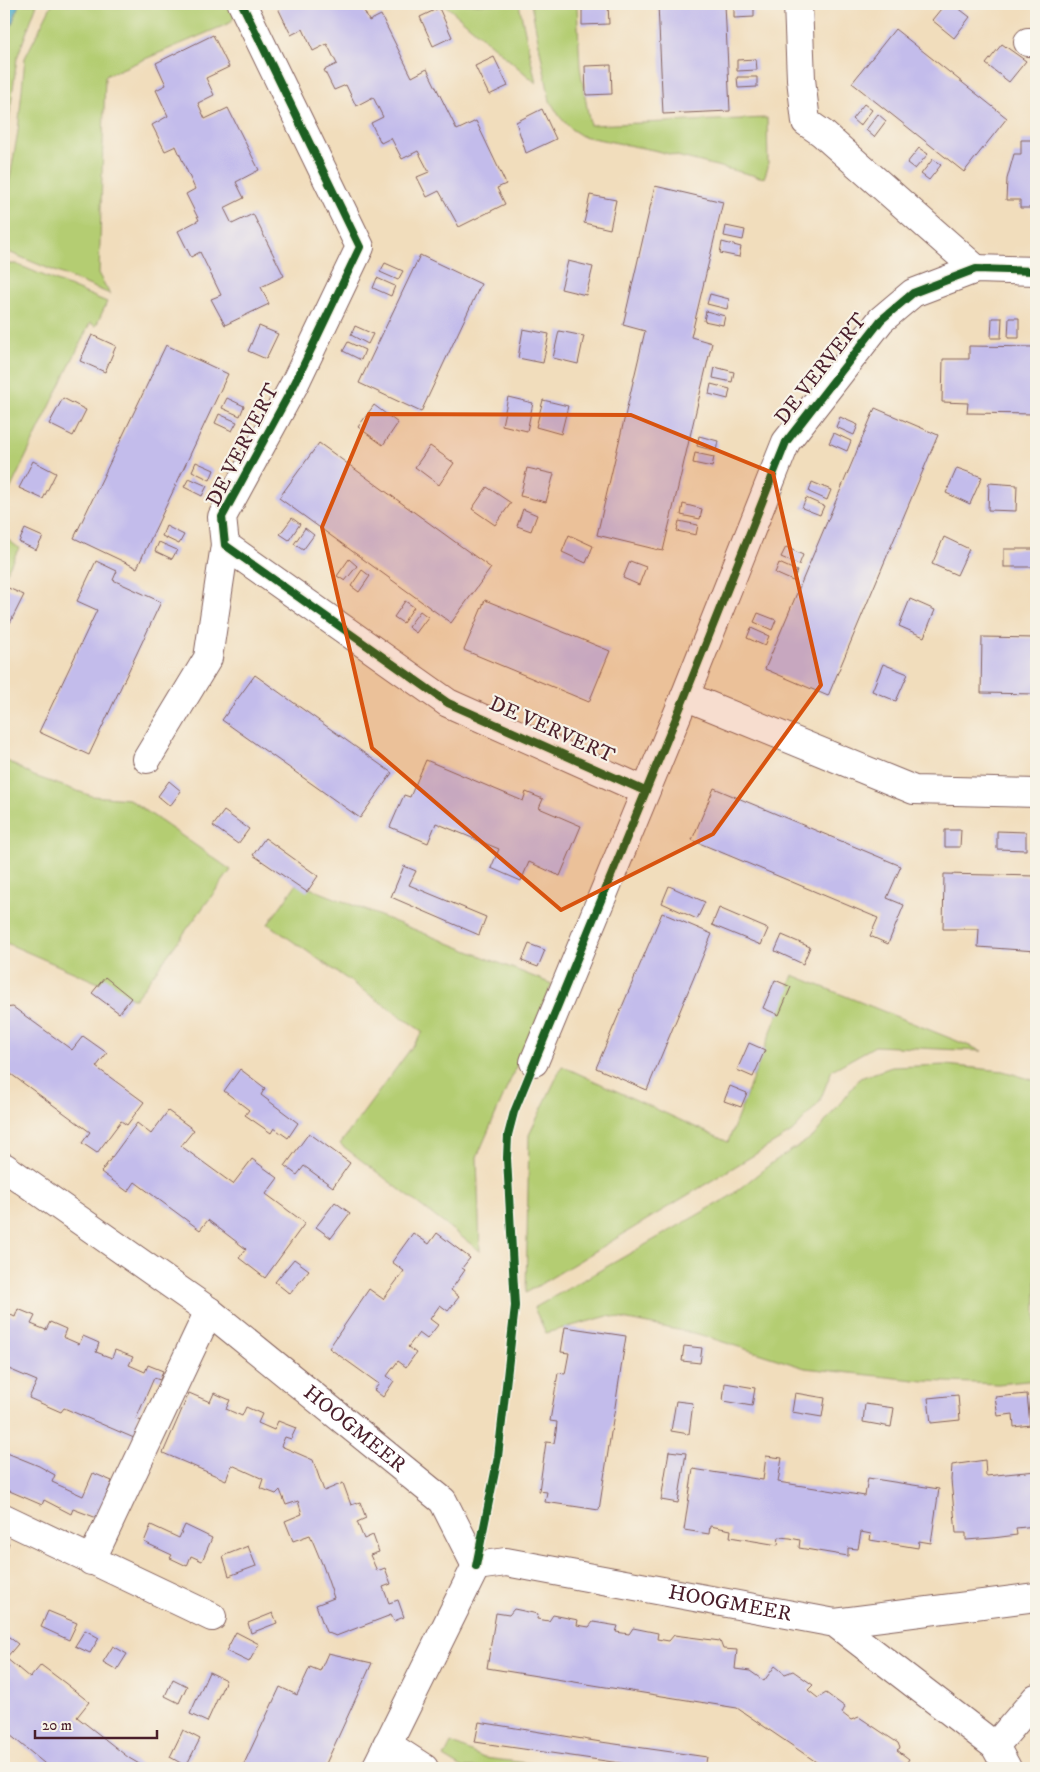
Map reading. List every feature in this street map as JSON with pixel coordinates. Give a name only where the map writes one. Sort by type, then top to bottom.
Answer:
[{"type":"street","name":"DE VERVERT","points":[[147,759],[208,658],[225,545],[222,516],[294,383],[360,247],[242,4]]},
{"type":"street","points":[[798,4],[801,79],[806,122],[822,133],[976,269]]},
{"type":"street","name":"DE VERVERT","points":[[534,1062],[685,696],[786,442],[881,320],[913,293],[976,269],[1036,271]]},
{"type":"street","name":"DE VERVERT","points":[[225,545],[448,703],[645,791]]},
{"type":"street","points":[[685,696],[914,790],[1036,793]]},
{"type":"street","name":"HOOGMEER","points":[[4,1167],[210,1311],[443,1501],[476,1566],[506,1562],[835,1623],[1036,1597]]},
{"type":"street","points":[[91,1561],[210,1311]]},
{"type":"street","points":[[4,1518],[212,1617]]},
{"type":"street","points":[[424,1768],[382,1756],[476,1566]]},
{"type":"street","name":"HOOGMEER","points":[[835,1623],[1001,1757],[1036,1698]]},
{"type":"highlighted area","points":[[369,414],[631,415],[773,473],[821,685],[713,834],[561,910],[372,748],[322,527]]},
{"type":"green space","points":[[19,4],[37,4],[17,58],[4,159],[4,47]]},
{"type":"green space","points":[[52,4],[231,4],[236,14],[230,23],[105,76],[99,275],[110,294],[6,251],[4,246],[4,213],[18,131],[25,58]]},
{"type":"green space","points":[[444,4],[519,4],[536,83]]},
{"type":"green space","points":[[531,4],[577,4],[580,67],[590,125],[767,118],[768,167],[764,178],[653,150],[582,136],[571,129],[560,117],[550,101]]},
{"type":"green space","points":[[4,264],[16,264],[107,302],[96,326],[90,323],[4,502]]},
{"type":"green space","points":[[4,537],[19,548],[4,577]]},
{"type":"green space","points":[[4,759],[34,776],[92,796],[129,799],[231,870],[135,999],[4,942]]},
{"type":"green space","points":[[297,883],[552,984],[477,1157],[480,1251],[340,1144],[423,1032],[268,924]]},
{"type":"green space","points":[[793,975],[982,1051],[875,1046],[832,1070],[819,1103],[792,1132],[526,1293],[529,1135],[562,1066],[728,1142]]},
{"type":"green space","points":[[946,1065],[1003,1071],[1036,1081],[1036,1380],[998,1384],[924,1381],[805,1368],[698,1334],[608,1316],[546,1333],[534,1308],[729,1197],[773,1162],[814,1136],[860,1078],[892,1067]]},
{"type":"green space","points":[[451,1743],[484,1758],[570,1768],[462,1768],[444,1757]]},
{"type":"water","points":[[4,4],[19,4],[4,47]]},
{"type":"building","points":[[286,4],[361,4],[369,21],[381,15],[412,77],[427,69],[457,130],[476,121],[506,184],[497,188],[505,204],[459,227],[439,191],[427,197],[417,177],[429,172],[418,151],[402,159],[391,138],[381,143],[371,123],[383,117],[373,97],[356,106],[346,85],[334,90],[324,70],[337,64],[327,44],[313,51],[303,29],[291,35],[278,8]]},
{"type":"building","points":[[582,4],[608,4],[609,24],[582,25]]},
{"type":"building","points":[[658,4],[725,4],[730,111],[663,114]]},
{"type":"building","points":[[945,4],[953,4],[970,17],[954,38],[932,20]]},
{"type":"building","points":[[754,6],[754,17],[734,18],[734,7]]},
{"type":"building","points":[[439,8],[452,37],[433,46],[420,17]]},
{"type":"building","points":[[895,29],[1007,118],[964,172],[852,83]]},
{"type":"building","points":[[213,35],[229,67],[206,78],[214,95],[198,103],[205,119],[228,108],[259,170],[236,182],[244,198],[224,208],[232,224],[253,214],[284,276],[261,287],[269,304],[225,325],[211,299],[221,295],[200,252],[191,257],[178,231],[199,220],[186,194],[195,189],[176,146],[165,151],[152,125],[168,116],[156,90],[166,85],[156,63]]},
{"type":"building","points":[[1002,44],[1026,61],[1009,82],[986,64]]},
{"type":"building","points":[[494,57],[508,86],[489,95],[475,66]]},
{"type":"building","points":[[756,59],[757,70],[737,71],[737,60]]},
{"type":"building","points":[[611,65],[612,94],[586,95],[585,66]]},
{"type":"building","points":[[737,77],[757,77],[757,87],[738,88]]},
{"type":"building","points":[[864,104],[872,110],[860,126],[852,119]]},
{"type":"building","points":[[542,109],[556,139],[526,153],[516,122]]},
{"type":"building","points":[[878,114],[886,121],[874,137],[866,130]]},
{"type":"building","points":[[1021,140],[1036,140],[1036,208],[1020,208],[1020,200],[1006,200],[1007,179],[1014,154],[1021,154]]},
{"type":"building","points":[[919,148],[928,154],[915,169],[907,163]]},
{"type":"building","points":[[933,159],[941,165],[929,180],[921,174]]},
{"type":"building","points":[[655,186],[723,202],[691,337],[712,343],[663,551],[597,535],[645,331],[623,325]]},
{"type":"building","points":[[590,195],[616,200],[610,229],[584,223]]},
{"type":"building","points":[[726,226],[745,230],[743,240],[724,236]]},
{"type":"building","points":[[722,242],[741,247],[739,257],[720,253]]},
{"type":"building","points":[[420,255],[481,284],[421,412],[359,383]]},
{"type":"building","points":[[568,261],[593,267],[586,295],[561,289]]},
{"type":"building","points":[[385,263],[403,271],[398,280],[380,272]]},
{"type":"building","points":[[377,278],[395,286],[391,296],[373,288]]},
{"type":"building","points":[[710,294],[729,299],[727,309],[707,304]]},
{"type":"building","points":[[706,311],[725,316],[723,325],[704,321]]},
{"type":"building","points":[[992,318],[1002,318],[1001,338],[991,338]]},
{"type":"building","points":[[1009,318],[1019,318],[1019,338],[1008,338]]},
{"type":"building","points":[[259,326],[278,334],[266,359],[248,351]]},
{"type":"building","points":[[355,326],[373,334],[368,344],[351,335]]},
{"type":"building","points":[[523,329],[549,334],[543,363],[518,358]]},
{"type":"building","points":[[559,331],[584,336],[578,364],[553,358]]},
{"type":"building","points":[[92,335],[116,346],[105,372],[80,361]]},
{"type":"building","points":[[348,342],[365,350],[361,360],[343,351]]},
{"type":"building","points":[[166,345],[228,374],[137,568],[74,538]]},
{"type":"building","points":[[969,346],[1036,347],[1036,414],[967,413],[968,403],[942,402],[943,359],[969,359]]},
{"type":"building","points":[[715,367],[734,372],[732,382],[713,378]]},
{"type":"building","points":[[711,384],[730,389],[728,399],[709,394]]},
{"type":"building","points":[[508,397],[533,403],[527,431],[502,425]]},
{"type":"building","points":[[63,398],[86,410],[73,436],[49,424]]},
{"type":"building","points":[[227,398],[244,406],[240,416],[222,408]]},
{"type":"building","points":[[543,400],[568,406],[561,434],[536,427]]},
{"type":"building","points":[[374,405],[398,423],[383,445],[358,427]]},
{"type":"building","points":[[875,408],[938,435],[828,696],[765,669]]},
{"type":"building","points":[[219,414],[237,422],[232,431],[215,423]]},
{"type":"building","points":[[840,417],[858,425],[854,435],[836,427]]},
{"type":"building","points":[[834,433],[851,441],[847,451],[829,443]]},
{"type":"building","points":[[699,436],[718,441],[716,451],[697,446]]},
{"type":"building","points":[[319,443],[491,568],[451,623],[279,498]]},
{"type":"building","points":[[430,446],[454,463],[439,485],[415,467]]},
{"type":"building","points":[[695,453],[714,457],[712,467],[693,463]]},
{"type":"building","points":[[33,461],[56,473],[43,499],[19,488]]},
{"type":"building","points":[[196,462],[214,470],[210,480],[192,471]]},
{"type":"building","points":[[527,468],[554,474],[546,502],[520,496]]},
{"type":"building","points":[[957,468],[982,477],[970,504],[946,493]]},
{"type":"building","points":[[189,478],[207,486],[202,496],[184,487]]},
{"type":"building","points":[[812,482],[831,490],[827,500],[809,492]]},
{"type":"building","points":[[989,483],[1017,485],[1016,511],[988,510]]},
{"type":"building","points":[[487,487],[511,503],[495,525],[472,509]]},
{"type":"building","points":[[806,498],[824,506],[820,515],[802,508]]},
{"type":"building","points":[[683,504],[702,509],[700,519],[681,515]]},
{"type":"building","points":[[523,509],[537,515],[531,531],[517,526]]},
{"type":"building","points":[[292,518],[300,524],[289,540],[280,534]]},
{"type":"building","points":[[679,521],[698,525],[696,535],[677,531]]},
{"type":"building","points":[[166,526],[184,535],[179,544],[162,536]]},
{"type":"building","points":[[305,528],[314,535],[303,550],[294,544]]},
{"type":"building","points":[[25,529],[43,537],[36,550],[19,542]]},
{"type":"building","points":[[569,535],[593,546],[586,563],[562,552]]},
{"type":"building","points":[[944,537],[969,549],[957,575],[932,564]]},
{"type":"building","points":[[159,542],[177,550],[172,559],[155,551]]},
{"type":"building","points":[[786,547],[803,555],[799,565],[781,557]]},
{"type":"building","points":[[1004,549],[1036,549],[1036,567],[1004,567]]},
{"type":"building","points":[[349,559],[357,566],[345,581],[337,576]]},
{"type":"building","points":[[96,561],[117,571],[113,580],[161,602],[89,755],[39,732],[97,610],[77,601]]},
{"type":"building","points":[[630,561],[646,567],[639,585],[623,578]]},
{"type":"building","points":[[779,563],[797,571],[793,581],[775,573]]},
{"type":"building","points":[[362,570],[370,576],[359,592],[351,586]]},
{"type":"building","points":[[6,587],[24,595],[10,623],[4,620],[4,593]]},
{"type":"building","points":[[910,599],[935,610],[924,637],[899,626]]},
{"type":"building","points":[[485,600],[610,651],[589,702],[464,650]]},
{"type":"building","points":[[405,601],[414,607],[403,623],[394,617]]},
{"type":"building","points":[[420,611],[428,617],[416,633],[408,627]]},
{"type":"building","points":[[758,613],[776,620],[772,630],[754,622]]},
{"type":"building","points":[[751,628],[769,636],[765,646],[747,638]]},
{"type":"building","points":[[982,637],[1036,638],[1036,694],[981,693]]},
{"type":"building","points":[[883,664],[908,674],[896,701],[872,691]]},
{"type":"building","points":[[255,675],[392,773],[360,818],[222,720]]},
{"type":"building","points":[[426,760],[523,801],[526,792],[543,799],[539,808],[581,826],[560,876],[529,862],[521,881],[491,868],[499,849],[436,823],[428,843],[390,827],[404,795],[410,797]]},
{"type":"building","points":[[169,781],[181,791],[170,806],[158,796]]},
{"type":"building","points":[[714,788],[901,866],[887,898],[904,905],[888,944],[870,936],[878,918],[692,840]]},
{"type":"building","points":[[224,811],[249,829],[238,844],[213,826]]},
{"type":"building","points":[[945,830],[961,830],[960,847],[945,847]]},
{"type":"building","points":[[997,831],[1026,832],[1026,850],[997,849]]},
{"type":"building","points":[[265,838],[318,876],[307,892],[253,855]]},
{"type":"building","points":[[404,866],[416,871],[409,885],[486,917],[479,935],[391,897]]},
{"type":"building","points":[[944,874],[1036,876],[1036,951],[978,947],[979,929],[943,929]]},
{"type":"building","points":[[669,886],[705,902],[697,919],[662,903]]},
{"type":"building","points":[[719,908],[768,929],[761,945],[712,925]]},
{"type":"building","points":[[662,913],[712,934],[647,1090],[596,1068]]},
{"type":"building","points":[[782,935],[810,947],[803,964],[775,951]]},
{"type":"building","points":[[529,944],[545,950],[538,967],[522,961]]},
{"type":"building","points":[[105,977],[131,998],[119,1013],[92,993]]},
{"type":"building","points":[[775,980],[791,987],[779,1015],[763,1008]]},
{"type":"building","points":[[13,1007],[72,1050],[83,1036],[107,1053],[96,1067],[144,1102],[127,1125],[121,1121],[97,1153],[82,1143],[90,1132],[4,1069],[4,1008]]},
{"type":"building","points":[[749,1043],[765,1050],[753,1077],[737,1070]]},
{"type":"building","points":[[240,1069],[265,1088],[261,1095],[298,1123],[288,1138],[274,1128],[271,1133],[245,1115],[249,1110],[224,1091]]},
{"type":"building","points":[[730,1086],[747,1093],[741,1107],[724,1101]]},
{"type":"building","points":[[168,1111],[194,1130],[181,1146],[233,1184],[252,1159],[278,1178],[266,1194],[305,1223],[265,1278],[239,1258],[246,1249],[208,1220],[200,1230],[135,1182],[128,1192],[101,1172],[137,1123],[151,1134]]},
{"type":"building","points":[[309,1133],[350,1163],[333,1187],[304,1166],[297,1175],[285,1166]]},
{"type":"building","points":[[335,1202],[350,1213],[331,1238],[316,1227]]},
{"type":"building","points":[[413,1233],[429,1244],[437,1233],[470,1258],[462,1268],[465,1270],[451,1290],[459,1297],[448,1311],[440,1305],[430,1319],[438,1325],[427,1339],[419,1333],[408,1347],[416,1353],[406,1367],[398,1361],[387,1376],[394,1381],[383,1397],[374,1390],[379,1384],[329,1348],[369,1289],[383,1299],[404,1271],[392,1262]]},
{"type":"building","points":[[294,1259],[309,1270],[290,1294],[275,1282]]},
{"type":"building","points":[[18,1309],[35,1316],[31,1324],[46,1330],[50,1322],[66,1329],[63,1337],[79,1344],[83,1336],[99,1343],[96,1352],[112,1358],[115,1350],[133,1357],[129,1365],[145,1372],[148,1365],[163,1371],[160,1380],[154,1378],[136,1419],[142,1421],[134,1438],[64,1408],[61,1412],[29,1398],[37,1381],[4,1367],[4,1312],[15,1317]]},
{"type":"building","points":[[565,1327],[626,1336],[599,1510],[545,1502],[547,1492],[539,1491],[546,1442],[554,1443],[556,1432],[557,1422],[550,1421],[558,1373],[565,1374],[569,1353],[561,1352]]},
{"type":"building","points":[[684,1346],[702,1348],[700,1363],[682,1361]]},
{"type":"building","points":[[725,1383],[755,1388],[752,1406],[723,1401]]},
{"type":"building","points":[[189,1393],[210,1402],[214,1393],[230,1400],[226,1409],[242,1416],[246,1407],[262,1414],[258,1423],[274,1430],[278,1421],[296,1428],[291,1439],[285,1437],[281,1446],[313,1460],[324,1491],[343,1483],[351,1505],[360,1502],[366,1518],[357,1522],[364,1539],[373,1535],[379,1552],[370,1555],[377,1571],[385,1568],[391,1584],[383,1587],[389,1603],[398,1600],[404,1617],[394,1621],[391,1615],[336,1636],[326,1632],[316,1605],[334,1598],[323,1566],[310,1535],[293,1541],[285,1521],[302,1514],[298,1501],[286,1505],[280,1490],[276,1494],[260,1488],[263,1479],[232,1465],[226,1480],[163,1453]]},
{"type":"building","points":[[795,1393],[825,1398],[822,1417],[792,1412]]},
{"type":"building","points":[[1027,1394],[1030,1425],[1014,1427],[1013,1414],[998,1416],[995,1397]]},
{"type":"building","points":[[958,1395],[960,1420],[931,1423],[928,1398]]},
{"type":"building","points":[[676,1401],[693,1403],[689,1434],[671,1431]]},
{"type":"building","points":[[865,1404],[894,1408],[891,1427],[863,1422]]},
{"type":"building","points":[[669,1451],[686,1453],[678,1503],[661,1500]]},
{"type":"building","points":[[7,1453],[39,1466],[55,1475],[52,1482],[83,1496],[93,1473],[112,1481],[97,1518],[73,1509],[71,1514],[44,1500],[42,1505],[5,1489],[7,1484],[4,1482],[4,1459]]},
{"type":"building","points":[[766,1456],[782,1458],[778,1482],[865,1496],[868,1478],[939,1489],[931,1543],[919,1541],[918,1548],[870,1540],[871,1534],[861,1532],[858,1549],[848,1548],[848,1556],[799,1548],[800,1540],[790,1538],[779,1537],[778,1545],[730,1537],[731,1530],[710,1526],[709,1534],[684,1530],[693,1469],[763,1480]]},
{"type":"building","points":[[985,1460],[986,1476],[1036,1471],[1036,1526],[1016,1528],[1017,1535],[993,1538],[966,1540],[966,1533],[956,1533],[951,1480],[952,1465]]},
{"type":"building","points":[[151,1525],[179,1538],[185,1525],[212,1538],[202,1561],[191,1556],[187,1566],[170,1558],[172,1555],[144,1542]]},
{"type":"building","points":[[4,1540],[9,1543],[4,1556]]},
{"type":"building","points":[[248,1546],[256,1566],[229,1576],[223,1556]]},
{"type":"building","points":[[514,1609],[538,1614],[537,1619],[549,1621],[553,1615],[578,1620],[577,1625],[589,1627],[593,1622],[618,1626],[616,1632],[629,1634],[633,1628],[658,1633],[657,1639],[669,1641],[674,1635],[720,1641],[723,1649],[737,1650],[735,1669],[750,1671],[764,1681],[775,1666],[785,1674],[793,1671],[813,1685],[808,1690],[818,1698],[826,1693],[845,1707],[842,1713],[851,1720],[859,1717],[898,1743],[900,1748],[897,1750],[909,1759],[903,1768],[825,1768],[737,1708],[487,1668],[496,1613],[509,1615]]},
{"type":"building","points":[[48,1611],[77,1623],[69,1640],[41,1627]]},
{"type":"building","points":[[273,1613],[277,1623],[251,1633],[248,1623]]},
{"type":"building","points":[[85,1630],[99,1638],[90,1653],[75,1646]]},
{"type":"building","points":[[236,1632],[259,1644],[249,1662],[226,1651]]},
{"type":"building","points":[[4,1633],[18,1644],[6,1658],[30,1678],[41,1665],[65,1683],[89,1702],[77,1717],[129,1758],[146,1768],[50,1768],[4,1730]]},
{"type":"building","points":[[113,1646],[127,1654],[117,1670],[103,1662]]},
{"type":"building","points":[[328,1653],[372,1663],[324,1768],[242,1768],[280,1687],[297,1695],[310,1667],[320,1671]]},
{"type":"building","points":[[209,1672],[226,1680],[207,1722],[190,1714]]},
{"type":"building","points":[[173,1679],[187,1686],[179,1703],[165,1696]]},
{"type":"building","points":[[479,1722],[707,1757],[705,1768],[654,1768],[475,1742]]},
{"type":"building","points":[[183,1730],[200,1739],[186,1766],[170,1757]]},
{"type":"cycle path","points":[[242,4],[360,247],[295,383],[222,517],[225,545],[448,703],[645,791]]},
{"type":"cycle path","points":[[476,1566],[498,1457],[515,1306],[507,1158],[508,1135],[514,1112],[685,696],[786,442],[881,320],[913,293],[976,269],[1036,271]]}]
